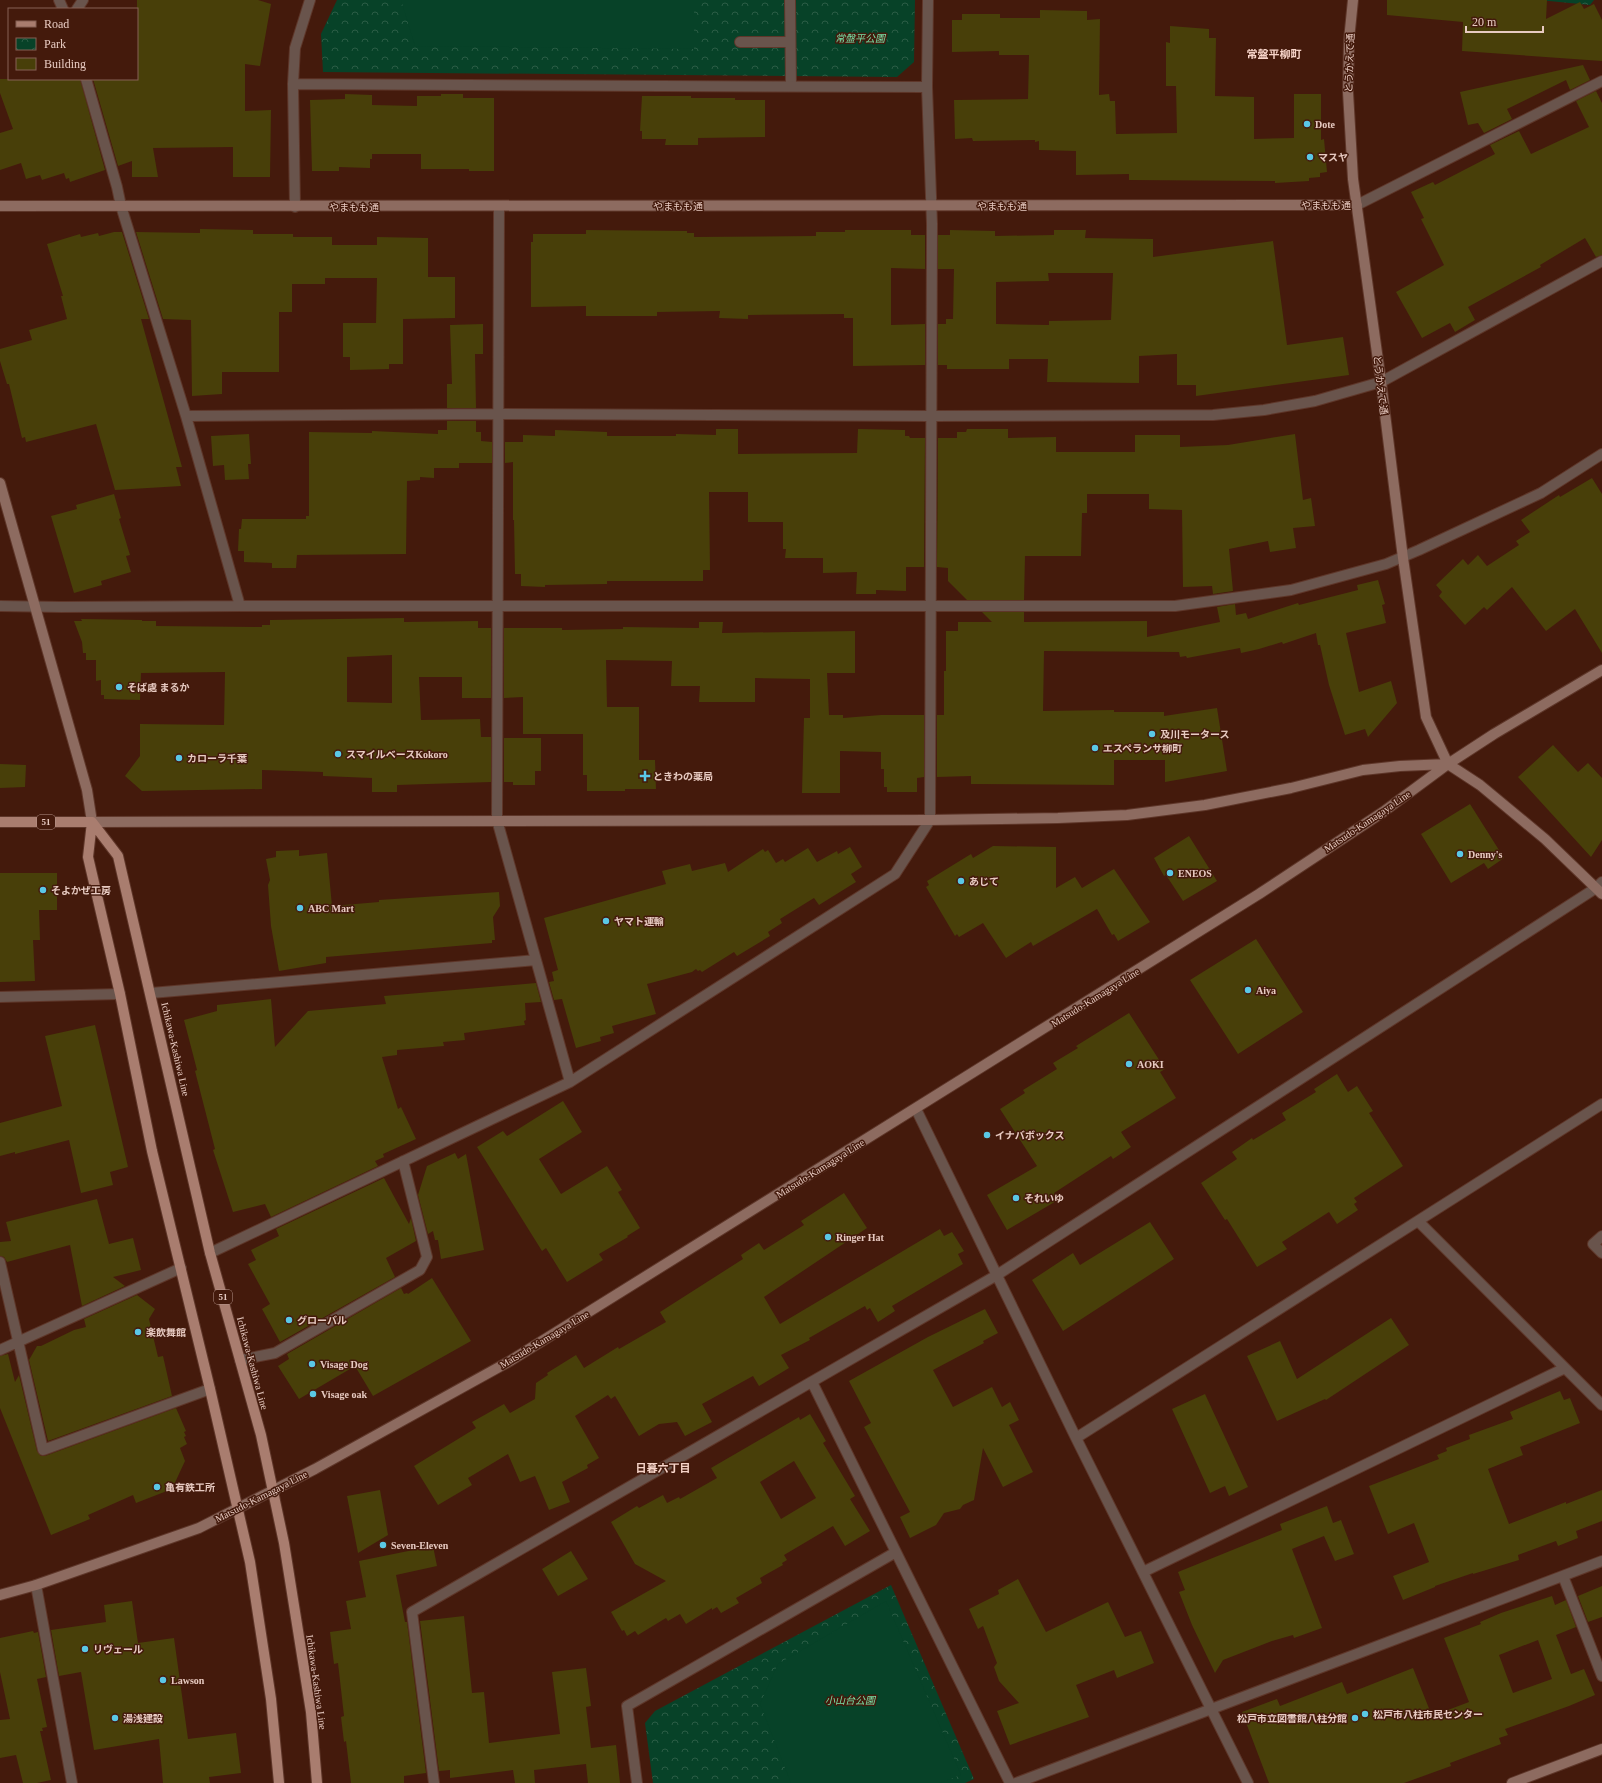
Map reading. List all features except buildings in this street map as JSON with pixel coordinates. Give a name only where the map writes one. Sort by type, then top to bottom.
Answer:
[{"type":"main road","name":"51","points":[[0,822],[92,822]]},
{"type":"main road","name":"Ichikawa-Kashiwa Line","points":[[92,822],[118,856],[151,993],[210,1253],[261,1435],[271,1490],[284,1543],[311,1712],[317,1783]]},
{"type":"main road","points":[[92,822],[88,857],[120,994],[152,1151],[210,1389],[250,1562],[270,1691],[279,1783]]},
{"type":"street","points":[[77,8],[83,0]]},
{"type":"street","points":[[295,207],[293,84],[295,48],[310,0]]},
{"type":"street","points":[[790,0],[790,86]]},
{"type":"street","points":[[210,1253],[570,1082],[895,874],[930,820],[929,606],[932,416],[931,206],[927,87],[928,0]]},
{"type":"street","name":"とうかえで通","points":[[1353,0],[1348,92],[1353,179],[1381,382],[1403,558],[1426,717],[1448,764]]},
{"type":"street","points":[[740,42],[790,42]]},
{"type":"street","points":[[86,80],[118,187],[121,206],[186,416],[240,606]]},
{"type":"street","points":[[1357,205],[1602,81]]},
{"type":"street","points":[[293,84],[927,87]]},
{"type":"street","name":"やまもも通","points":[[0,206],[295,207],[1357,205]]},
{"type":"street","points":[[499,206],[497,820],[570,1082]]},
{"type":"street","points":[[186,416],[498,414],[932,416],[1213,415],[1264,410],[1315,401],[1381,382],[1602,261]]},
{"type":"street","points":[[0,606],[1175,606],[1291,590],[1403,558],[1541,493],[1602,454]]},
{"type":"street","points":[[0,483],[87,790],[92,822],[930,820],[1058,818],[1127,814],[1205,804],[1284,790],[1363,770],[1400,766],[1448,764],[1480,785],[1545,839],[1600,888],[997,1275],[412,1612],[434,1783]]},
{"type":"street","name":"Matsudo-Kamagaya Line","points":[[0,1595],[36,1585],[198,1528],[350,1450],[510,1361],[1259,894],[1383,812],[1448,764],[1494,734],[1602,670]]},
{"type":"street","points":[[151,993],[536,960]]},
{"type":"street","points":[[0,997],[120,994]]},
{"type":"street","points":[[1076,1438],[1602,1104]]},
{"type":"street","points":[[916,1108],[1076,1438],[1248,1783]]},
{"type":"street","points":[[240,1360],[275,1353],[420,1270],[427,1257],[403,1161]]},
{"type":"street","points":[[1418,1220],[1602,1405]]},
{"type":"street","points":[[1602,1236],[1593,1244],[1602,1253]]},
{"type":"street","points":[[0,1262],[17,1342],[43,1450],[210,1389]]},
{"type":"street","points":[[0,1350],[180,1268]]},
{"type":"street","points":[[1143,1572],[1565,1368]]},
{"type":"street","points":[[812,1382],[1010,1783]]},
{"type":"street","points":[[637,1783],[627,1706],[896,1552]]},
{"type":"street","points":[[1016,1783],[1602,1561]]},
{"type":"street","points":[[1564,1576],[1602,1676]]},
{"type":"street","points":[[36,1585],[72,1783]]},
{"type":"street","points":[[1512,1783],[1602,1749]]},
{"type":"green space","name":"常盤平公園","points":[[337,0],[915,0],[914,62],[897,77],[323,72],[321,34]]},
{"type":"green space","points":[[401,0],[694,0],[694,49],[415,46]]},
{"type":"green space","points":[[1539,0],[1594,0],[1590,5]]},
{"type":"green space","name":"小山台公園","points":[[891,1585],[974,1779],[965,1783],[653,1783],[645,1723],[655,1711]]},
{"type":"green space","points":[[886,1601],[961,1775],[939,1783],[791,1783],[760,1704],[778,1664]]},
{"type":"place","name":"Dote","points":[[1307,124]]},
{"type":"place","name":"マスヤ","points":[[1310,157]]},
{"type":"place","name":"そば處 まるか","points":[[119,687]]},
{"type":"place","name":"及川モータース","points":[[1152,734]]},
{"type":"place","name":"エスペランサ柳町","points":[[1095,748]]},
{"type":"place","name":"スマイルベースKokoro","points":[[338,754]]},
{"type":"place","name":"カローラ千葉","points":[[179,758]]},
{"type":"place","name":"ときわの薬局","points":[[645,776]]},
{"type":"place","name":"Denny's","points":[[1460,854]]},
{"type":"place","name":"ENEOS","points":[[1170,873]]},
{"type":"place","name":"あじて","points":[[961,881]]},
{"type":"place","name":"そよかぜ工房","points":[[43,890]]},
{"type":"place","name":"ABC Mart","points":[[300,908]]},
{"type":"place","name":"ヤマト運輸","points":[[606,921]]},
{"type":"place","name":"Aiya","points":[[1248,990]]},
{"type":"place","name":"AOKI","points":[[1129,1064]]},
{"type":"place","name":"イナバボックス","points":[[987,1135]]},
{"type":"place","name":"それいゆ","points":[[1016,1198]]},
{"type":"place","name":"Ringer Hat","points":[[828,1237]]},
{"type":"place","name":"グローバル","points":[[289,1320]]},
{"type":"place","name":"楽飲舞館","points":[[138,1332]]},
{"type":"place","name":"Visage Dog","points":[[312,1364]]},
{"type":"place","name":"Visage oak","points":[[313,1394]]},
{"type":"place","name":"亀有鉄工所","points":[[157,1487]]},
{"type":"place","name":"Seven-Eleven","points":[[383,1545]]},
{"type":"place","name":"リヴェール","points":[[85,1649]]},
{"type":"place","name":"Lawson","points":[[163,1680]]},
{"type":"place","name":"松戸市八柱市民センター","points":[[1365,1714]]},
{"type":"place","name":"湯浅建設","points":[[115,1718]]},
{"type":"place","name":"松戸市立図書館八柱分館","points":[[1355,1718]]},
{"type":"district","name":"常盤平柳町","points":[[1274,54]]},
{"type":"district","name":"日暮六丁目","points":[[663,1468]]}]
